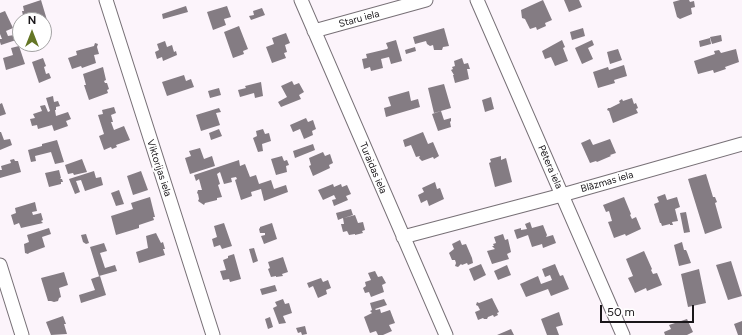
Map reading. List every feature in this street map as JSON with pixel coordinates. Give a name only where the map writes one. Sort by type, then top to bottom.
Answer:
[{"type":"street","name":"Viktorijas iela","points":[[106,0],[213,335]]},
{"type":"street","name":"Turaidas iela","points":[[301,0],[402,237],[446,335]]},
{"type":"street","name":"Staru iela","points":[[314,31],[426,0]]},
{"type":"street","name":"Pētera iela","points":[[477,0],[623,335]]},
{"type":"street","name":"Blāzmas iela","points":[[402,237],[562,195],[742,144]]},
{"type":"street","points":[[0,265],[22,335]]},
{"type":"building","points":[[41,0],[45,12],[22,12],[24,11],[23,6]]},
{"type":"building","points":[[543,0],[552,20],[545,23],[546,26],[537,30],[536,27],[530,29],[525,19],[522,18],[521,10]]},
{"type":"building","points":[[564,0],[579,0],[582,7],[569,12]]},
{"type":"building","points":[[689,0],[690,2],[694,1],[695,7],[691,8],[692,14],[680,19],[677,17],[673,2]]},
{"type":"building","points":[[186,6],[188,12],[163,19],[162,14]]},
{"type":"building","points":[[227,6],[231,17],[224,19],[226,25],[213,30],[207,12]]},
{"type":"building","points":[[262,8],[265,15],[251,20],[249,16],[254,15],[253,11]]},
{"type":"building","points":[[5,11],[12,26],[12,28],[6,31],[8,36],[12,35],[12,41],[1,45],[0,39],[2,39],[0,34],[0,13]]},
{"type":"building","points":[[239,26],[248,49],[243,51],[244,54],[233,58],[224,32]]},
{"type":"building","points":[[444,28],[449,46],[443,47],[442,50],[434,50],[433,45],[430,46],[426,41],[415,44],[413,37]]},
{"type":"building","points":[[583,28],[585,36],[572,40],[570,32]]},
{"type":"building","points":[[286,33],[290,43],[285,45],[287,52],[284,53],[286,58],[272,63],[266,47],[274,44],[272,38]]},
{"type":"building","points":[[721,35],[722,41],[712,44],[710,37]]},
{"type":"building","points":[[710,38],[711,44],[700,47],[699,41]]},
{"type":"building","points":[[396,40],[402,61],[391,64],[389,57],[381,59],[383,68],[371,71],[370,67],[364,69],[362,59],[367,58],[366,54],[387,49],[386,43]]},
{"type":"building","points":[[562,40],[565,47],[563,48],[568,61],[555,66],[551,57],[545,59],[542,51]]},
{"type":"building","points":[[592,40],[594,45],[588,48],[593,59],[582,64],[575,48]]},
{"type":"building","points":[[165,41],[167,47],[172,45],[174,52],[176,51],[177,55],[163,61],[162,57],[157,59],[155,52],[159,50],[157,44]]},
{"type":"building","points":[[95,43],[98,44],[97,47],[99,54],[94,55],[96,63],[82,68],[81,66],[72,69],[68,58],[77,55],[76,51],[94,46]]},
{"type":"building","points":[[415,47],[416,51],[406,54],[405,50]]},
{"type":"building","points":[[618,49],[622,60],[610,64],[607,52]]},
{"type":"building","points":[[736,49],[739,62],[714,73],[713,70],[698,74],[694,61],[715,54],[714,51],[719,50],[721,53]]},
{"type":"building","points":[[12,52],[21,52],[25,64],[6,70],[3,58],[13,55]]},
{"type":"building","points":[[43,58],[46,66],[44,67],[46,74],[49,73],[51,78],[39,83],[32,62]]},
{"type":"building","points":[[462,58],[464,64],[468,63],[470,69],[467,69],[469,79],[455,83],[454,75],[451,70],[453,69],[452,67],[455,66],[454,61]]},
{"type":"building","points":[[624,65],[627,76],[614,80],[615,83],[598,88],[593,72],[608,67],[609,70]]},
{"type":"building","points":[[103,67],[106,80],[104,81],[107,83],[109,89],[107,90],[108,93],[89,100],[84,85],[86,85],[83,74]]},
{"type":"building","points":[[184,75],[186,81],[191,79],[194,87],[167,96],[162,82]]},
{"type":"building","points":[[292,81],[294,85],[299,83],[304,92],[299,95],[301,99],[281,107],[278,102],[287,97],[281,86]]},
{"type":"building","points":[[261,82],[263,96],[255,98],[254,93],[240,97],[238,90],[246,88],[245,86]]},
{"type":"building","points":[[444,84],[451,108],[434,113],[428,88]]},
{"type":"building","points":[[219,88],[221,95],[210,98],[208,91]]},
{"type":"building","points":[[409,91],[411,101],[418,99],[420,107],[386,117],[384,108],[391,106],[388,97]]},
{"type":"building","points":[[53,96],[54,102],[58,101],[60,106],[56,107],[56,116],[68,112],[71,119],[66,121],[68,126],[54,131],[52,125],[38,129],[37,125],[32,126],[30,119],[35,118],[33,114],[42,111],[40,106],[45,105],[48,112],[50,111],[46,98]]},
{"type":"building","points":[[491,97],[494,109],[485,112],[482,100]]},
{"type":"building","points":[[632,98],[634,104],[636,103],[638,108],[636,109],[638,113],[613,123],[609,111],[607,110],[608,108],[620,103],[619,101],[622,99],[623,101]]},
{"type":"building","points":[[2,103],[6,114],[0,116],[0,104]]},
{"type":"building","points":[[114,107],[116,113],[111,115],[113,122],[111,122],[114,130],[124,126],[130,140],[116,145],[117,147],[112,149],[111,147],[104,150],[99,136],[104,134],[98,115],[103,114],[102,110]]},
{"type":"building","points":[[219,108],[221,112],[216,113],[220,125],[201,131],[196,115]]},
{"type":"building","points":[[441,111],[444,120],[451,118],[451,127],[438,131],[432,114]]},
{"type":"building","points":[[306,118],[308,122],[313,120],[316,129],[312,131],[313,135],[304,139],[300,129],[293,132],[290,125]]},
{"type":"building","points":[[219,129],[222,136],[211,140],[209,133]]},
{"type":"building","points":[[263,129],[265,134],[269,133],[271,141],[262,144],[263,151],[258,152],[253,138],[257,136],[256,131]]},
{"type":"building","points":[[0,132],[4,140],[10,139],[12,145],[0,150]]},
{"type":"building","points":[[423,132],[428,144],[433,142],[439,156],[434,159],[433,157],[422,161],[419,158],[420,156],[416,157],[411,145],[405,147],[403,140]]},
{"type":"building","points":[[590,139],[593,145],[610,139],[616,153],[597,162],[590,163],[581,143]]},
{"type":"building","points":[[57,140],[64,162],[55,164],[51,152],[35,156],[36,161],[31,162],[28,150]]},
{"type":"building","points":[[313,144],[315,150],[295,158],[293,151]]},
{"type":"building","points":[[200,148],[204,159],[212,156],[215,166],[190,174],[185,158],[191,156],[189,151]]},
{"type":"building","points":[[323,152],[325,156],[330,154],[333,163],[329,165],[330,168],[313,176],[309,166],[311,165],[309,158]]},
{"type":"building","points":[[282,156],[284,161],[287,160],[289,165],[286,166],[287,172],[276,175],[271,159]]},
{"type":"building","points":[[501,156],[501,160],[506,158],[512,182],[495,187],[489,163],[491,162],[490,159]]},
{"type":"building","points":[[14,159],[15,161],[18,161],[21,172],[0,178],[0,170],[2,170],[1,166],[11,163],[10,160]]},
{"type":"building","points":[[82,159],[87,172],[74,175],[73,173],[68,174],[65,165]]},
{"type":"building","points":[[239,160],[240,166],[245,164],[250,177],[256,175],[259,184],[271,180],[274,189],[286,185],[288,192],[264,201],[261,189],[251,192],[252,196],[241,200],[235,180],[237,179],[236,177],[231,178],[232,182],[224,184],[220,172],[217,174],[220,184],[218,185],[222,197],[205,203],[204,205],[198,201],[198,190],[202,190],[199,179],[196,181],[194,175]]},
{"type":"building","points":[[59,170],[60,179],[62,179],[63,182],[61,182],[61,184],[49,187],[45,173]]},
{"type":"building","points":[[94,171],[96,178],[101,177],[103,185],[85,191],[81,180],[76,181],[80,192],[75,194],[69,179]]},
{"type":"building","points":[[141,171],[148,190],[133,195],[127,176]]},
{"type":"building","points":[[706,174],[713,197],[715,197],[717,202],[715,203],[722,228],[705,234],[688,179]]},
{"type":"building","points":[[435,182],[437,189],[440,188],[444,199],[429,206],[427,200],[421,203],[418,195],[424,192],[422,188]]},
{"type":"building","points":[[333,184],[334,187],[341,184],[342,187],[347,185],[351,194],[346,196],[348,200],[334,206],[332,200],[336,199],[334,195],[323,200],[318,190]]},
{"type":"building","points":[[119,190],[124,204],[116,206],[111,193]]},
{"type":"building","points":[[665,194],[667,200],[677,197],[680,207],[675,209],[678,221],[672,222],[673,225],[670,224],[662,226],[654,204],[659,202],[657,197]]},
{"type":"building","points":[[150,197],[155,217],[153,217],[154,220],[139,225],[139,228],[116,235],[111,216],[133,209],[131,203]]},
{"type":"building","points":[[624,197],[632,219],[636,217],[641,229],[626,236],[625,234],[614,238],[608,222],[612,221],[609,211],[606,212],[603,205]]},
{"type":"building","points":[[35,202],[37,211],[32,212],[33,215],[41,213],[43,220],[41,221],[43,223],[21,228],[19,223],[14,225],[11,215],[16,213],[15,208]]},
{"type":"building","points":[[351,209],[353,215],[344,218],[355,215],[358,223],[363,222],[365,230],[362,231],[363,233],[349,235],[347,231],[343,232],[341,224],[344,224],[343,218],[338,220],[336,213]]},
{"type":"building","points":[[686,212],[690,232],[684,233],[680,213]]},
{"type":"building","points":[[530,222],[532,228],[543,225],[547,235],[546,237],[553,235],[556,243],[543,248],[542,244],[532,247],[528,235],[517,239],[514,230],[521,228],[521,230],[527,229],[525,224]]},
{"type":"building","points":[[224,223],[232,246],[222,249],[220,245],[214,247],[212,239],[217,237],[214,226]]},
{"type":"building","points":[[272,223],[277,239],[264,244],[261,236],[265,235],[265,233],[260,233],[259,229],[260,227]]},
{"type":"building","points":[[49,228],[51,234],[42,237],[45,247],[28,254],[25,253],[24,244],[29,242],[27,235]]},
{"type":"building","points":[[156,233],[161,243],[163,242],[165,255],[139,263],[136,252],[148,248],[146,236]]},
{"type":"building","points":[[86,234],[89,243],[86,244],[83,242],[81,235]]},
{"type":"building","points":[[503,234],[505,240],[508,239],[511,252],[507,254],[509,259],[492,264],[487,251],[495,249],[492,246],[496,243],[494,237]]},
{"type":"building","points":[[460,240],[462,245],[466,244],[473,263],[468,265],[467,263],[461,264],[458,267],[455,266],[455,260],[452,260],[449,253],[454,249],[452,244]]},
{"type":"building","points":[[682,242],[684,250],[686,250],[691,263],[679,266],[674,245]]},
{"type":"building","points":[[104,243],[107,251],[100,253],[105,268],[115,265],[117,271],[99,276],[90,247]]},
{"type":"building","points":[[254,248],[258,261],[253,263],[249,249]]},
{"type":"building","points":[[644,251],[653,274],[657,273],[662,285],[647,291],[646,288],[635,293],[628,278],[633,276],[626,259]]},
{"type":"building","points":[[234,254],[241,279],[230,282],[229,279],[223,280],[220,271],[226,270],[223,260]]},
{"type":"building","points":[[283,257],[288,272],[282,274],[283,276],[271,277],[268,269],[270,268],[268,262]]},
{"type":"building","points":[[731,261],[742,296],[728,300],[716,265]]},
{"type":"building","points":[[481,264],[486,275],[474,281],[469,269]]},
{"type":"building","points":[[555,264],[560,276],[563,275],[569,289],[551,296],[548,289],[526,297],[520,284],[538,276],[541,284],[552,280],[550,275],[545,277],[542,269]]},
{"type":"building","points":[[507,265],[511,275],[498,280],[494,271]]},
{"type":"building","points":[[699,269],[706,303],[688,307],[681,274]]},
{"type":"building","points":[[375,271],[378,277],[382,276],[386,283],[382,285],[384,292],[371,297],[369,292],[365,293],[363,288],[366,286],[365,282],[371,280],[368,273]]},
{"type":"building","points":[[64,272],[68,285],[59,288],[61,297],[58,301],[48,301],[41,278]]},
{"type":"building","points":[[100,276],[106,295],[81,303],[79,295],[95,290],[91,279]]},
{"type":"building","points":[[321,278],[323,282],[328,280],[331,288],[326,290],[327,294],[318,298],[313,286],[309,288],[307,283]]},
{"type":"building","points":[[275,285],[277,291],[262,295],[260,289]]},
{"type":"building","points":[[492,298],[499,312],[497,313],[498,315],[494,317],[493,315],[487,319],[483,318],[478,320],[475,312],[480,310],[476,305],[477,302],[479,303]]},
{"type":"building","points":[[283,299],[285,304],[289,303],[292,313],[283,316],[286,323],[279,324],[273,308],[277,306],[275,302]]},
{"type":"building","points":[[384,299],[387,305],[375,309],[380,309],[381,313],[390,310],[395,323],[389,325],[392,331],[383,335],[378,335],[376,331],[370,333],[364,317],[372,313],[370,311],[372,310],[370,303]]},
{"type":"building","points":[[559,312],[563,325],[556,327],[559,335],[547,335],[541,319]]},
{"type":"building","points":[[63,316],[67,334],[51,335],[46,322]]},
{"type":"building","points":[[270,317],[273,327],[268,329],[265,319]]},
{"type":"building","points":[[687,319],[693,332],[687,335],[665,335],[664,332],[671,329],[669,325]]},
{"type":"building","points":[[742,321],[742,335],[738,335],[734,324]]},
{"type":"building","points":[[305,326],[307,334],[302,335],[301,332],[298,333],[296,328]]},
{"type":"building","points":[[511,329],[514,335],[497,335]]}]
